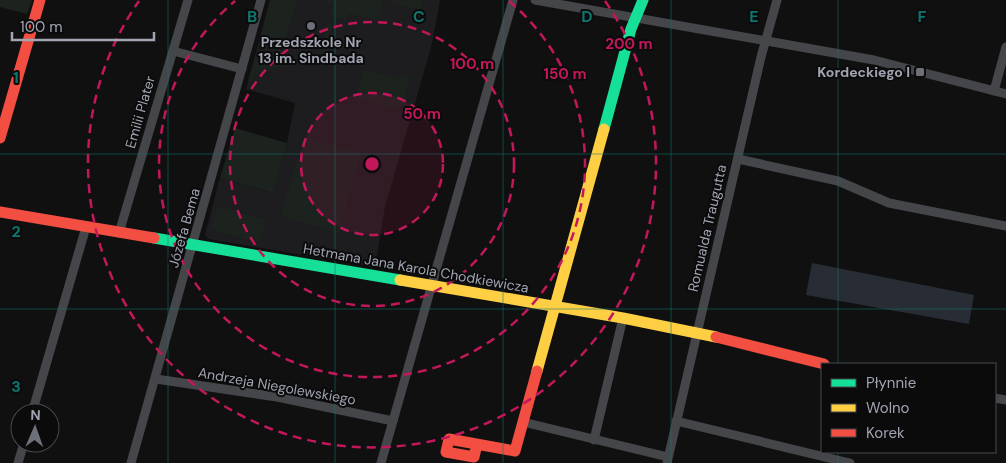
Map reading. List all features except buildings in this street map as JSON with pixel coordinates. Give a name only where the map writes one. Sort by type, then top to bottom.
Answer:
[{"type":"street","points":[[0,138],[40,0]]},
{"type":"street","name":"Emilii Plater","points":[[119,233],[188,0]]},
{"type":"street","name":"Józefa Bema","points":[[131,463],[194,246],[262,0]]},
{"type":"street","points":[[381,463],[513,0]]},
{"type":"street","points":[[535,0],[888,63],[1006,94]]},
{"type":"street","points":[[477,444],[515,451],[631,29],[643,0]]},
{"type":"street","name":"Romualda Traugutta","points":[[667,460],[765,41],[777,0]]},
{"type":"street","points":[[994,91],[1006,47]]},
{"type":"street","points":[[173,51],[242,70]]},
{"type":"street","points":[[738,159],[838,181],[889,203],[1006,226]]},
{"type":"street","name":"Hetmana Jana Karola Chodkiewicza","points":[[0,212],[623,318],[697,332],[821,363]]},
{"type":"street","points":[[35,403],[86,228]]},
{"type":"street","points":[[594,440],[623,318]]},
{"type":"street","name":"Andrzeja Niegolewskiego","points":[[156,379],[277,397],[393,422]]},
{"type":"street","points":[[676,421],[850,463]]},
{"type":"street","points":[[523,422],[667,460]]},
{"type":"shaded area","points":[[0,0],[32,0],[27,14],[0,7]]},
{"type":"shaded area","points":[[270,0],[440,0],[432,44],[385,207],[375,267],[208,239],[205,235],[220,178],[272,193],[287,143],[295,103],[246,89]]},
{"type":"shaded area","points":[[270,0],[297,0],[287,35],[258,46]]},
{"type":"shaded area","points":[[320,0],[383,0],[377,21],[348,13],[345,21],[330,15],[333,4]]},
{"type":"shaded area","points":[[391,0],[422,0],[420,10],[391,2]]},
{"type":"shaded area","points":[[328,22],[333,23],[329,36],[331,41],[324,67],[316,65]]},
{"type":"shaded area","points":[[278,54],[285,57],[285,68],[281,66],[256,73],[253,81],[248,81],[255,56],[260,56],[258,63],[277,60]]},
{"type":"shaded area","points":[[364,70],[397,79],[398,75],[410,78],[400,110],[356,98]]},
{"type":"shaded area","points":[[235,128],[287,143],[273,193],[220,178]]},
{"type":"shaded area","points":[[304,137],[361,153],[338,233],[281,216]]},
{"type":"shaded area","points":[[218,206],[266,220],[259,243],[211,229]]},
{"type":"shaded area","points":[[812,263],[974,295],[969,324],[806,295]]},
{"type":"traffic: fast","points":[[604,129],[631,29],[643,0]]},
{"type":"traffic: fast","points":[[154,238],[400,280]]},
{"type":"traffic: slow","points":[[537,371],[604,129]]},
{"type":"traffic: slow","points":[[400,280],[623,318],[716,337]]},
{"type":"traffic: jam","points":[[0,138],[40,0]]},
{"type":"traffic: jam","points":[[0,212],[154,238]]},
{"type":"traffic: jam","points":[[716,337],[821,363]]},
{"type":"traffic: jam","points":[[477,444],[474,457],[446,452],[449,439],[515,451],[537,371]]},
{"type":"place","name":"Przedszkole Nr 13 im. Sindbada","points":[[311,26]]},
{"type":"place","name":"Kordeckiego I","points":[[920,72]]}]
